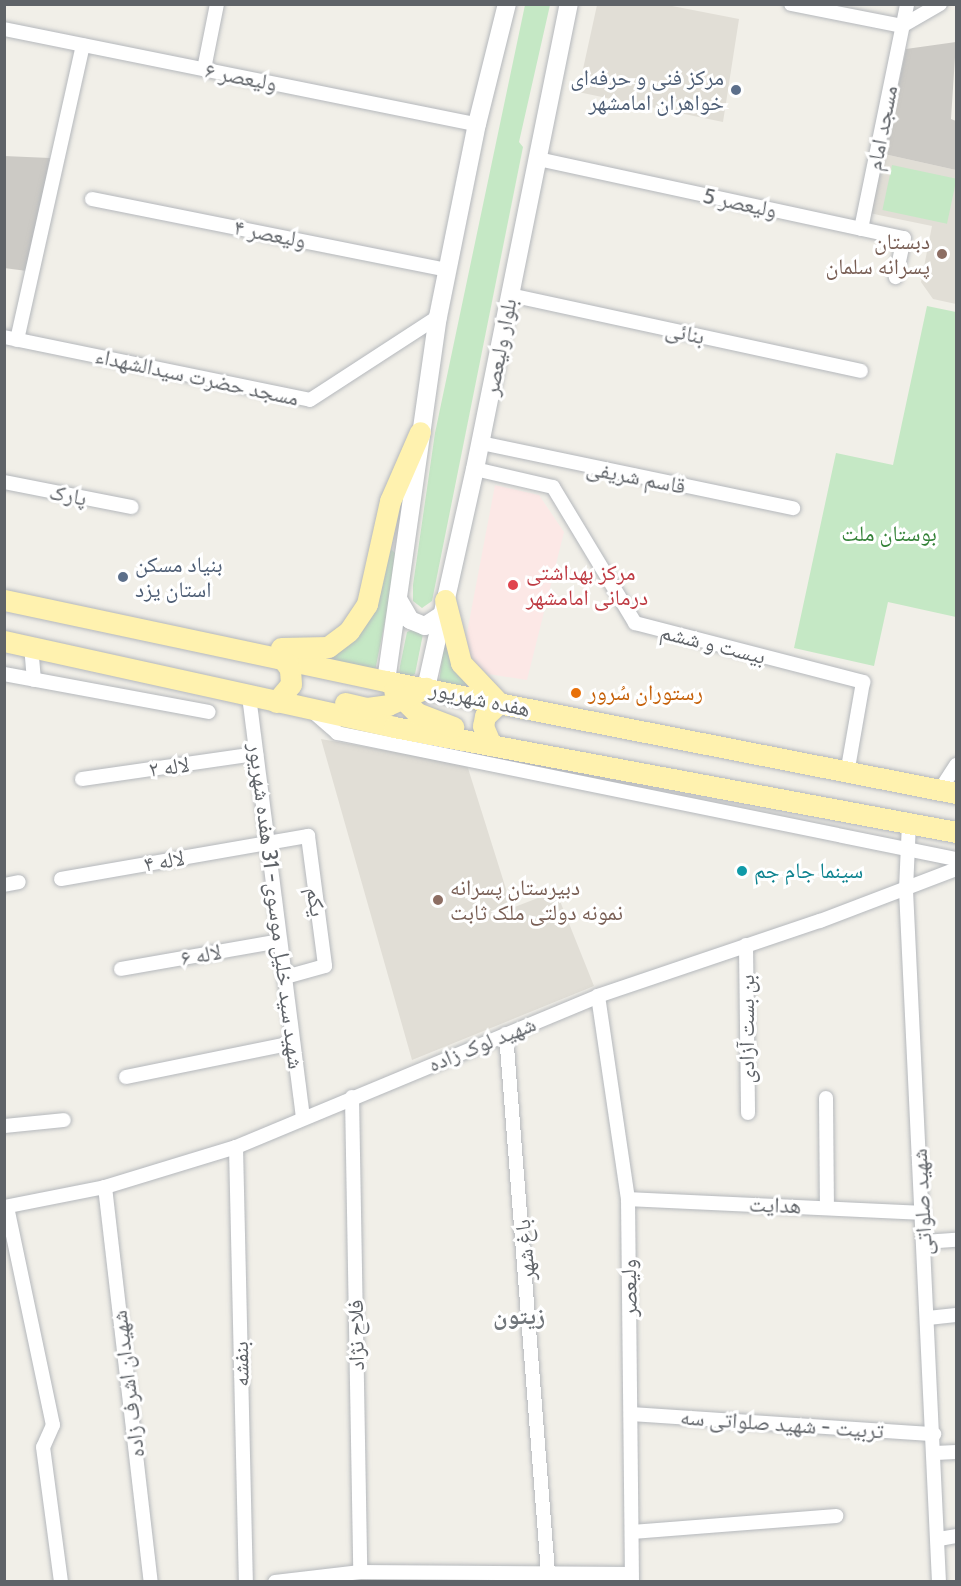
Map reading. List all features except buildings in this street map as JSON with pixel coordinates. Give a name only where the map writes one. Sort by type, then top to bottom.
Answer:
[{"type":"main road","points":[[491,745],[470,732],[433,721],[402,699],[386,681],[438,317],[477,124],[507,4]]},
{"type":"main road","name":"بلوار ولیعصر","points":[[426,688],[481,443],[569,4]]},
{"type":"main road","points":[[240,649],[328,647],[349,631],[367,604],[390,501],[420,432]]},
{"type":"main road","points":[[398,599],[410,620],[424,626],[443,608],[461,663],[499,703],[485,716],[483,726],[491,745]]},
{"type":"main road","name":"هفده شهریور","points":[[4,600],[280,656],[386,681],[847,774],[948,792]]},
{"type":"main road","name":"هفده شهریور","points":[[4,641],[276,702],[491,745],[537,764],[957,832]]},
{"type":"main road","points":[[276,702],[291,684],[290,669],[280,656]]},
{"type":"main road","points":[[276,702],[309,697],[367,708],[402,699],[426,688]]},
{"type":"street","points":[[204,69],[217,4]]},
{"type":"street","points":[[791,4],[902,26],[940,4]]},
{"type":"street","name":"مسجد امام","points":[[861,229],[907,4]]},
{"type":"street","name":"ولیعصر ۶","points":[[4,29],[477,124]]},
{"type":"street","points":[[11,339],[83,45]]},
{"type":"street","name":"ولیعصر 5","points":[[538,159],[904,238],[896,277]]},
{"type":"street","name":"ولیعصر ۴","points":[[92,199],[448,270]]},
{"type":"street","name":"بنائی","points":[[510,295],[861,371]]},
{"type":"street","name":"مسجد حضرت سیدالشهداء","points":[[11,339],[310,400],[438,317]]},
{"type":"street","name":"قاسم شریفی","points":[[481,443],[561,462],[793,508]]},
{"type":"street","points":[[475,469],[553,487],[561,462]]},
{"type":"street","name":"پارک","points":[[4,482],[132,507]]},
{"type":"street","name":"بیست و ششم","points":[[553,487],[635,623],[863,682],[847,774]]},
{"type":"street","points":[[31,646],[34,680]]},
{"type":"street","points":[[4,674],[209,711]]},
{"type":"street","name":"شهید سید خلیل موسوی- 31 هفده شهریور","points":[[249,696],[303,1116]]},
{"type":"street","points":[[310,709],[337,733],[537,764],[957,859]]},
{"type":"street","name":"لاله ۲","points":[[82,779],[256,754]]},
{"type":"street","points":[[948,792],[957,765]]},
{"type":"street","name":"شهید صلواتی","points":[[909,823],[906,849],[906,890],[935,1453],[939,1581]]},
{"type":"street","name":"یکم","points":[[268,843],[308,836],[325,966],[285,977]]},
{"type":"street","name":"لاله ۴","points":[[61,879],[268,843]]},
{"type":"street","name":"شهید لوک زاده","points":[[6,1207],[105,1187],[236,1147],[303,1116],[598,996],[906,890],[957,869]]},
{"type":"street","points":[[4,885],[19,882]]},
{"type":"street","name":"لاله ۶","points":[[121,969],[280,941]]},
{"type":"street","name":"بن بست آزادی","points":[[746,945],[747,1113]]},
{"type":"street","name":"ولیعصر","points":[[598,996],[628,1199],[632,1578]]},
{"type":"street","name":"باغ شهر","points":[[506,1034],[548,1574]]},
{"type":"street","points":[[126,1077],[293,1043]]},
{"type":"street","name":"فلاح نژاد","points":[[352,1097],[360,1572]]},
{"type":"street","points":[[826,1098],[827,1207]]},
{"type":"street","points":[[4,1126],[64,1120]]},
{"type":"street","name":"بنفشه","points":[[236,1147],[246,1581]]},
{"type":"street","name":"شهیدان اشرف زاده","points":[[105,1187],[151,1581]]},
{"type":"street","name":"هدایت","points":[[628,1199],[923,1213]]},
{"type":"street","points":[[6,1207],[53,1425],[43,1447],[62,1581]]},
{"type":"street","points":[[924,1242],[957,1240]]},
{"type":"street","points":[[928,1318],[957,1315]]},
{"type":"street","name":"تربیت - شهید صلواتی سه","points":[[631,1414],[934,1434]]},
{"type":"street","points":[[935,1453],[957,1452]]},
{"type":"street","points":[[632,1532],[836,1516]]},
{"type":"street","points":[[939,1539],[957,1536]]},
{"type":"street","points":[[275,1581],[360,1572],[419,1577],[548,1574],[632,1578]]},
{"type":"shaded area","points":[[597,5],[667,5],[739,19],[723,122],[578,92]]},
{"type":"shaded area","name":"دبستان پسرانه سلمان","points":[[884,154],[956,170],[956,304],[933,299],[921,282],[932,226],[869,213]]},
{"type":"shaded area","name":"مرکز بهداشتی درمانی امامشهر","points":[[495,485],[539,495],[564,532],[527,680],[488,674],[471,660],[466,638]]},
{"type":"shaded area","name":"دبیرستان پسرانه نمونه دولتی ملک ثابت","points":[[321,739],[467,765],[512,908],[556,891],[594,986],[412,1060]]},
{"type":"green space","points":[[525,5],[550,5],[519,142],[523,147],[432,601],[422,608],[413,601],[413,585],[435,433]]},
{"type":"green space","points":[[892,165],[956,179],[947,224],[882,210]]},
{"type":"green space","name":"بوستان ملت","points":[[927,306],[956,312],[956,617],[888,602],[874,666],[794,648],[836,453],[893,465]]},
{"type":"green space","points":[[391,549],[398,556],[375,671],[299,656],[331,656],[353,642],[372,615]]},
{"type":"green space","points":[[446,627],[486,693],[439,683]]},
{"type":"green space","points":[[416,628],[423,634],[415,674],[407,679],[399,676],[400,666],[407,632]]},
{"type":"place","name":"مرکز فنی و حرفه‌ای خواهران امامشهر","points":[[736,90]]},
{"type":"place","name":"دبستان پسرانه سلمان","points":[[942,254]]},
{"type":"place","name":"بنیاد مسکن استان یزد","points":[[123,577]]},
{"type":"place","name":"مرکز بهداشتی درمانی امامشهر","points":[[513,585]]},
{"type":"place","name":"رستوران سُرور","points":[[576,693]]},
{"type":"place","name":"سینما جام جم","points":[[742,871]]},
{"type":"place","name":"دبیرستان پسرانه نمونه دولتی ملک ثابت","points":[[438,900]]},
{"type":"district","name":"زیتون","points":[[519,1316]]}]
